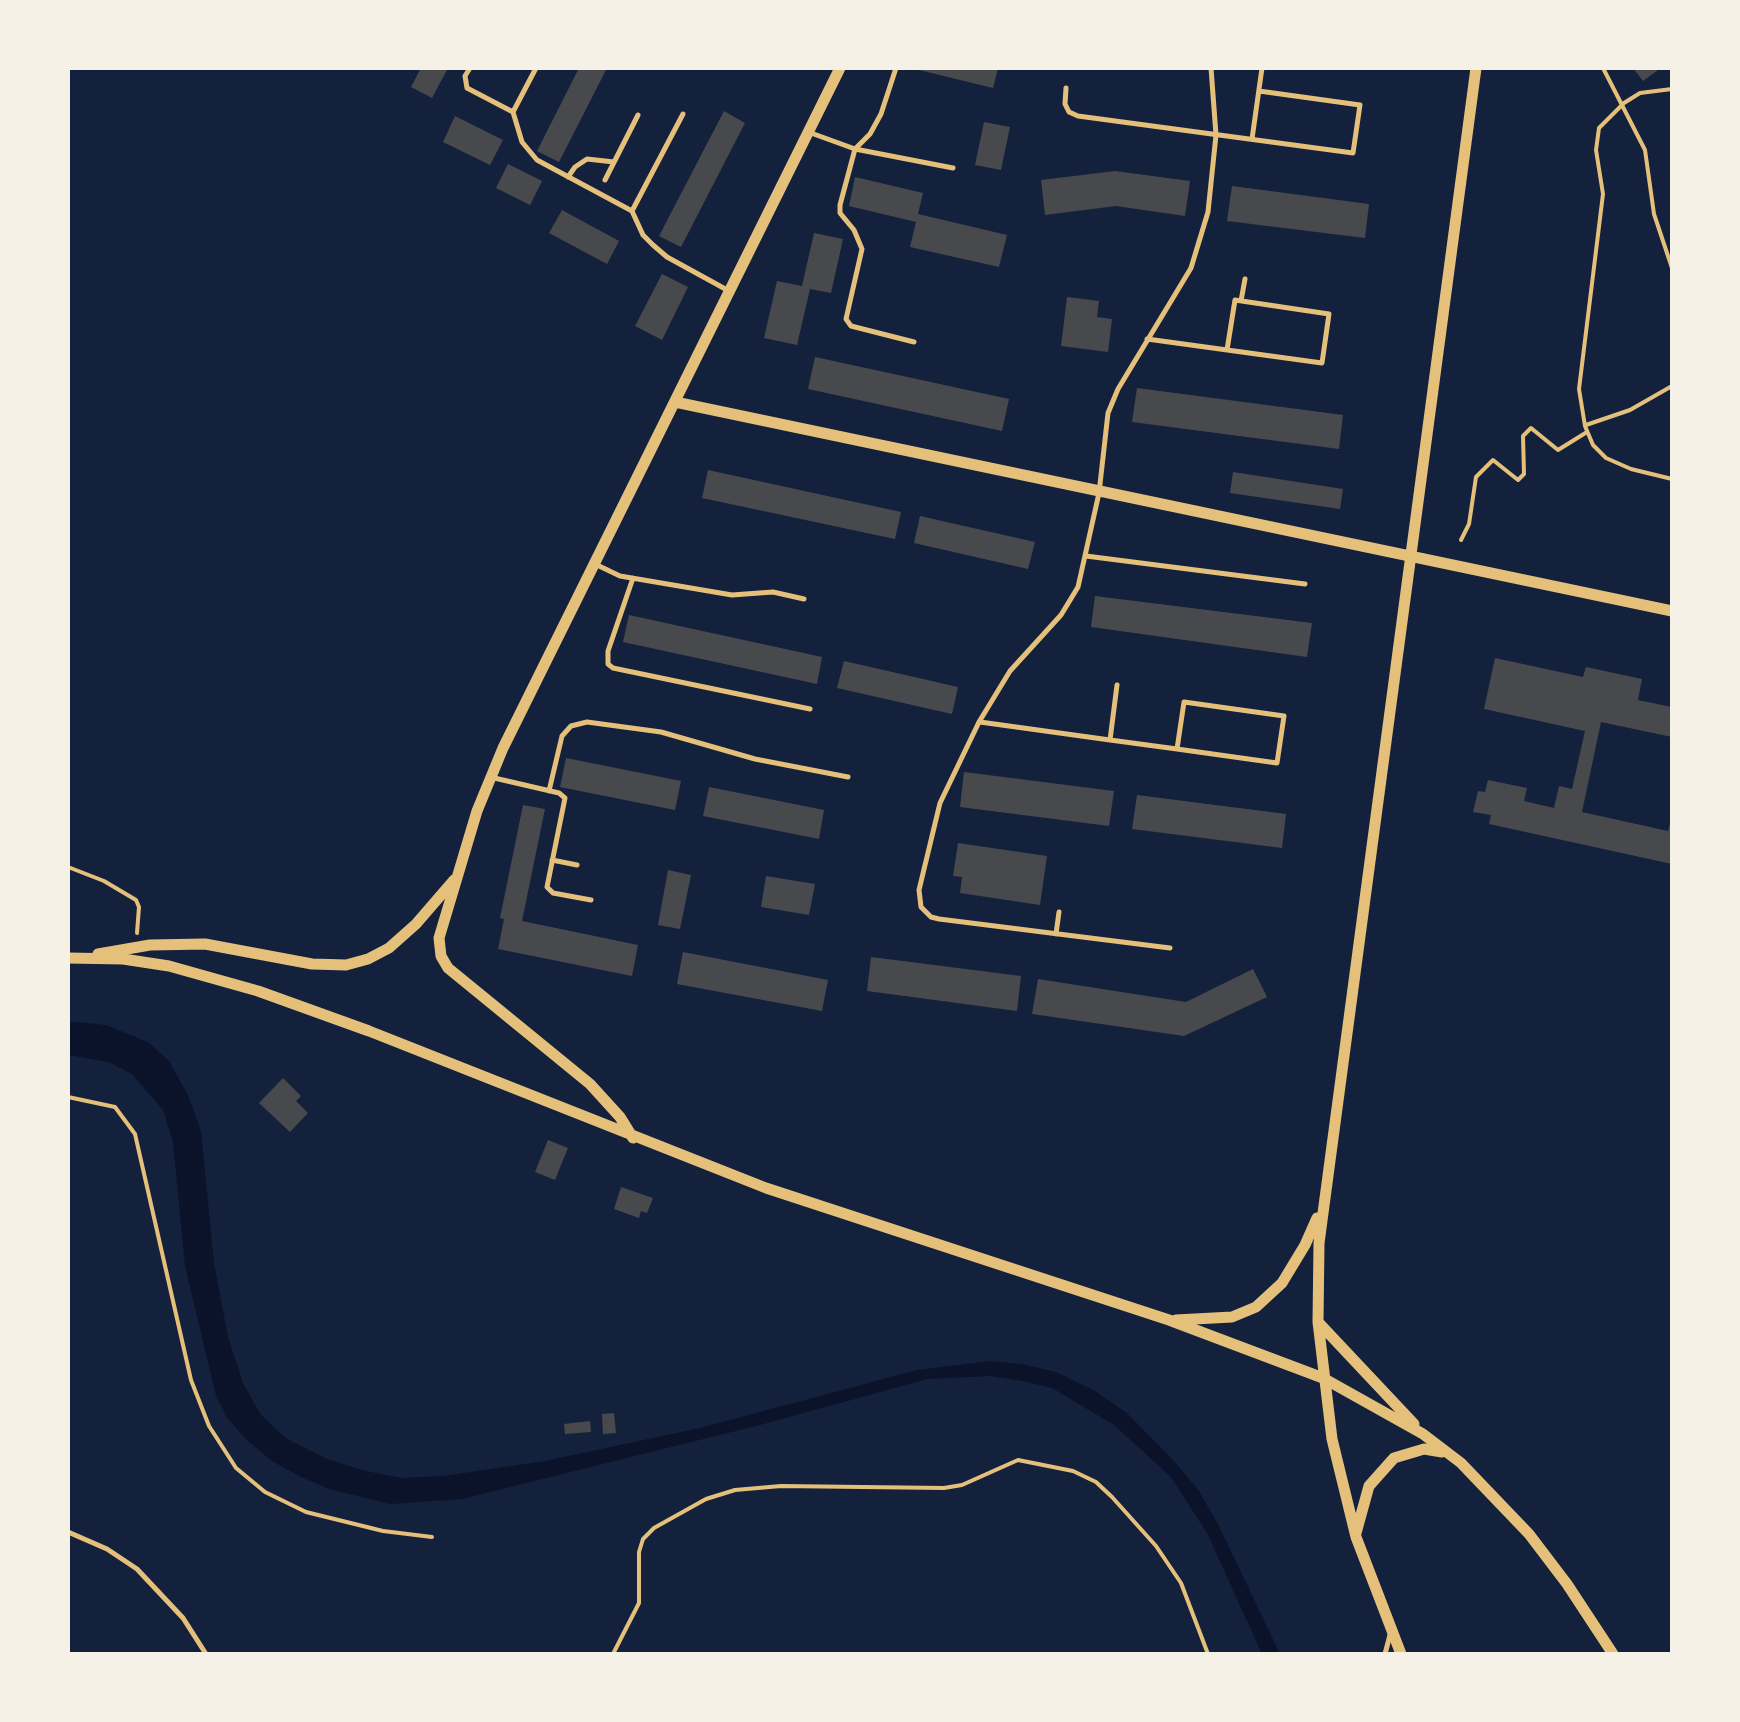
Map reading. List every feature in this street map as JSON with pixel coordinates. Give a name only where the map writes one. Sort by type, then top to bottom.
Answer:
[{"type":"street","points":[[633,1138],[590,1084],[448,968],[441,956],[439,938],[490,777],[840,68]]},
{"type":"street","points":[[1401,1654],[1356,1538],[1332,1439],[1318,1322],[1323,1200],[1476,68]]},
{"type":"street","points":[[675,402],[1672,612]]},
{"type":"street","points":[[73,958],[136,947],[205,944],[312,964],[346,965],[389,948],[457,877]]},
{"type":"street","points":[[73,958],[170,966],[258,991],[766,1188],[1169,1320],[1323,1378],[1423,1434],[1494,1494],[1567,1584],[1613,1654]]},
{"type":"street","points":[[1169,1320],[1232,1317],[1256,1307],[1270,1296],[1294,1264],[1323,1200]]},
{"type":"street","points":[[1318,1322],[1423,1434]]},
{"type":"street","points":[[1356,1538],[1360,1510],[1370,1486],[1394,1458],[1424,1449],[1452,1456]]},
{"type":"lane","points":[[470,68],[464,76],[467,88],[513,112],[528,151],[632,211],[643,235],[667,257],[730,291]]},
{"type":"lane","points":[[513,112],[536,68]]},
{"type":"lane","points":[[896,68],[880,114],[870,134],[856,149],[840,205],[843,220],[854,230],[862,248],[846,319],[851,326],[914,342]]},
{"type":"lane","points":[[1170,948],[931,917],[921,907],[920,880],[940,803],[979,722],[1010,671],[1070,604],[1078,588],[1099,492],[1108,413],[1118,389],[1191,268],[1202,237],[1214,173],[1216,135],[1211,68]]},
{"type":"lane","points":[[1252,140],[1262,68]]},
{"type":"lane","points":[[1066,88],[1065,104],[1069,112],[1078,116],[1353,153],[1360,104],[1259,91]]},
{"type":"lane","points":[[632,211],[683,114]]},
{"type":"lane","points":[[605,180],[638,115]]},
{"type":"lane","points":[[808,132],[856,149],[953,168]]},
{"type":"lane","points":[[568,177],[588,159],[614,162]]},
{"type":"lane","points":[[1242,301],[1245,280]]},
{"type":"lane","points":[[1148,338],[1227,350],[1322,364],[1329,314],[1234,300],[1227,350]]},
{"type":"lane","points":[[1086,556],[1305,584]]},
{"type":"lane","points":[[595,564],[634,578],[732,596],[773,592],[804,598]]},
{"type":"lane","points":[[634,578],[608,651],[608,664],[613,668],[810,709]]},
{"type":"lane","points":[[1110,740],[1117,685]]},
{"type":"lane","points":[[979,722],[1110,740],[1177,750],[1277,764],[1284,716],[1184,702],[1177,750]]},
{"type":"lane","points":[[549,790],[562,736],[572,726],[588,722],[661,732],[755,759],[848,776]]},
{"type":"lane","points":[[490,777],[549,790],[565,798],[547,882],[549,891],[591,900]]},
{"type":"lane","points":[[552,860],[577,865]]},
{"type":"lane","points":[[1056,934],[1059,912]]},
{"type":"lane","points":[[68,1532],[107,1549],[137,1570],[183,1618],[207,1654]]},
{"type":"lane","points":[[1385,1654],[1390,1632]]},
{"type":"path","points":[[1604,68],[1645,150],[1654,214],[1672,268]]},
{"type":"path","points":[[1672,89],[1640,93],[1599,128],[1596,150],[1602,194],[1579,389],[1584,426],[1593,445],[1606,458],[1672,479]]},
{"type":"path","points":[[1584,426],[1630,410],[1672,386]]},
{"type":"path","points":[[1461,540],[1469,524],[1476,477],[1493,460],[1518,480],[1524,474],[1522,436],[1532,428],[1558,450],[1587,432]]},
{"type":"path","points":[[68,867],[104,881],[136,900],[136,947]]},
{"type":"path","points":[[68,1097],[115,1107],[135,1134],[190,1380],[209,1426],[236,1468],[266,1492],[306,1512],[383,1531],[432,1538]]},
{"type":"path","points":[[614,1654],[638,1603],[638,1552],[643,1539],[654,1528],[706,1500],[735,1490],[781,1486],[944,1488],[962,1485],[1018,1460],[1051,1465],[1087,1477],[1112,1497],[1156,1546],[1181,1583],[1208,1654]]},
{"type":"water","points":[[68,1021],[106,1025],[148,1042],[169,1061],[188,1095],[201,1131],[214,1263],[228,1337],[243,1383],[261,1415],[287,1439],[327,1459],[366,1471],[401,1478],[443,1476],[545,1461],[700,1428],[917,1370],[989,1361],[1022,1364],[1056,1372],[1095,1391],[1128,1414],[1174,1461],[1199,1491],[1219,1526],[1280,1654],[1262,1654],[1207,1533],[1171,1477],[1114,1425],[1052,1388],[1022,1381],[990,1376],[928,1379],[462,1499],[391,1504],[332,1490],[301,1477],[249,1442],[228,1419],[216,1396],[185,1266],[173,1142],[163,1110],[132,1074],[108,1062],[68,1055]]},
{"type":"building","points":[[421,68],[448,68],[432,98],[411,87]]},
{"type":"building","points":[[579,68],[607,68],[559,162],[537,151]]},
{"type":"building","points":[[911,68],[998,68],[993,88]]},
{"type":"building","points":[[1633,68],[1656,68],[1658,70],[1643,81]]},
{"type":"building","points":[[724,111],[745,123],[681,247],[659,236]]},
{"type":"building","points":[[455,116],[503,140],[490,165],[443,142]]},
{"type":"building","points":[[984,122],[1010,127],[1001,170],[975,165]]},
{"type":"building","points":[[508,164],[542,181],[530,205],[496,188]]},
{"type":"building","points":[[1115,171],[1190,181],[1185,216],[1116,206],[1045,215],[1041,180]]},
{"type":"building","points":[[855,177],[923,193],[918,214],[1007,235],[999,267],[910,247],[916,222],[849,206]]},
{"type":"building","points":[[1232,186],[1369,204],[1365,238],[1227,221]]},
{"type":"building","points":[[562,210],[619,241],[607,264],[549,233]]},
{"type":"building","points":[[814,233],[843,239],[831,293],[810,289],[797,345],[764,338],[777,281],[802,286]]},
{"type":"building","points":[[662,274],[688,287],[662,340],[635,326]]},
{"type":"building","points":[[1067,297],[1099,301],[1097,317],[1112,319],[1108,352],[1061,346]]},
{"type":"building","points":[[815,357],[1009,399],[1002,431],[808,389]]},
{"type":"building","points":[[1137,388],[1343,415],[1339,449],[1132,422]]},
{"type":"building","points":[[708,470],[901,512],[895,539],[702,498]]},
{"type":"building","points":[[1233,472],[1343,489],[1340,509],[1230,493]]},
{"type":"building","points":[[920,516],[1035,542],[1028,569],[914,543]]},
{"type":"building","points":[[1095,596],[1312,623],[1307,657],[1091,627]]},
{"type":"building","points":[[629,615],[822,657],[817,684],[623,642]]},
{"type":"building","points":[[1495,658],[1583,677],[1586,667],[1642,679],[1638,700],[1672,707],[1672,737],[1601,722],[1582,812],[1668,831],[1672,816],[1672,864],[1489,824],[1491,815],[1473,812],[1478,791],[1485,792],[1488,780],[1527,788],[1524,801],[1554,808],[1559,786],[1572,789],[1585,731],[1484,709]]},
{"type":"building","points":[[844,661],[958,687],[952,714],[837,688]]},
{"type":"building","points":[[566,758],[681,781],[675,810],[560,787]]},
{"type":"building","points":[[964,772],[1114,791],[1109,826],[960,807]]},
{"type":"building","points":[[709,787],[824,810],[819,839],[703,816]]},
{"type":"building","points":[[1137,795],[1286,814],[1282,848],[1132,829]]},
{"type":"building","points":[[523,805],[545,809],[522,921],[638,945],[632,976],[498,949],[504,919],[500,918]]},
{"type":"building","points":[[958,843],[1047,856],[1040,905],[960,893],[962,877],[953,876]]},
{"type":"building","points":[[668,870],[691,875],[680,929],[658,925]]},
{"type":"building","points":[[766,876],[815,884],[809,915],[761,907]]},
{"type":"building","points":[[683,952],[828,980],[822,1011],[677,984]]},
{"type":"building","points":[[871,957],[1021,976],[1017,1011],[867,991]]},
{"type":"building","points":[[1253,969],[1267,997],[1184,1036],[1032,1014],[1038,979],[1186,1002]]},
{"type":"building","points":[[283,1078],[301,1096],[296,1101],[308,1113],[290,1132],[259,1103]]},
{"type":"building","points":[[548,1140],[568,1148],[555,1180],[535,1172]]},
{"type":"building","points":[[621,1187],[653,1198],[647,1213],[641,1211],[639,1218],[614,1209]]},
{"type":"building","points":[[614,1413],[616,1433],[603,1434],[602,1414]]},
{"type":"building","points":[[590,1421],[591,1432],[565,1434],[564,1424]]}]
